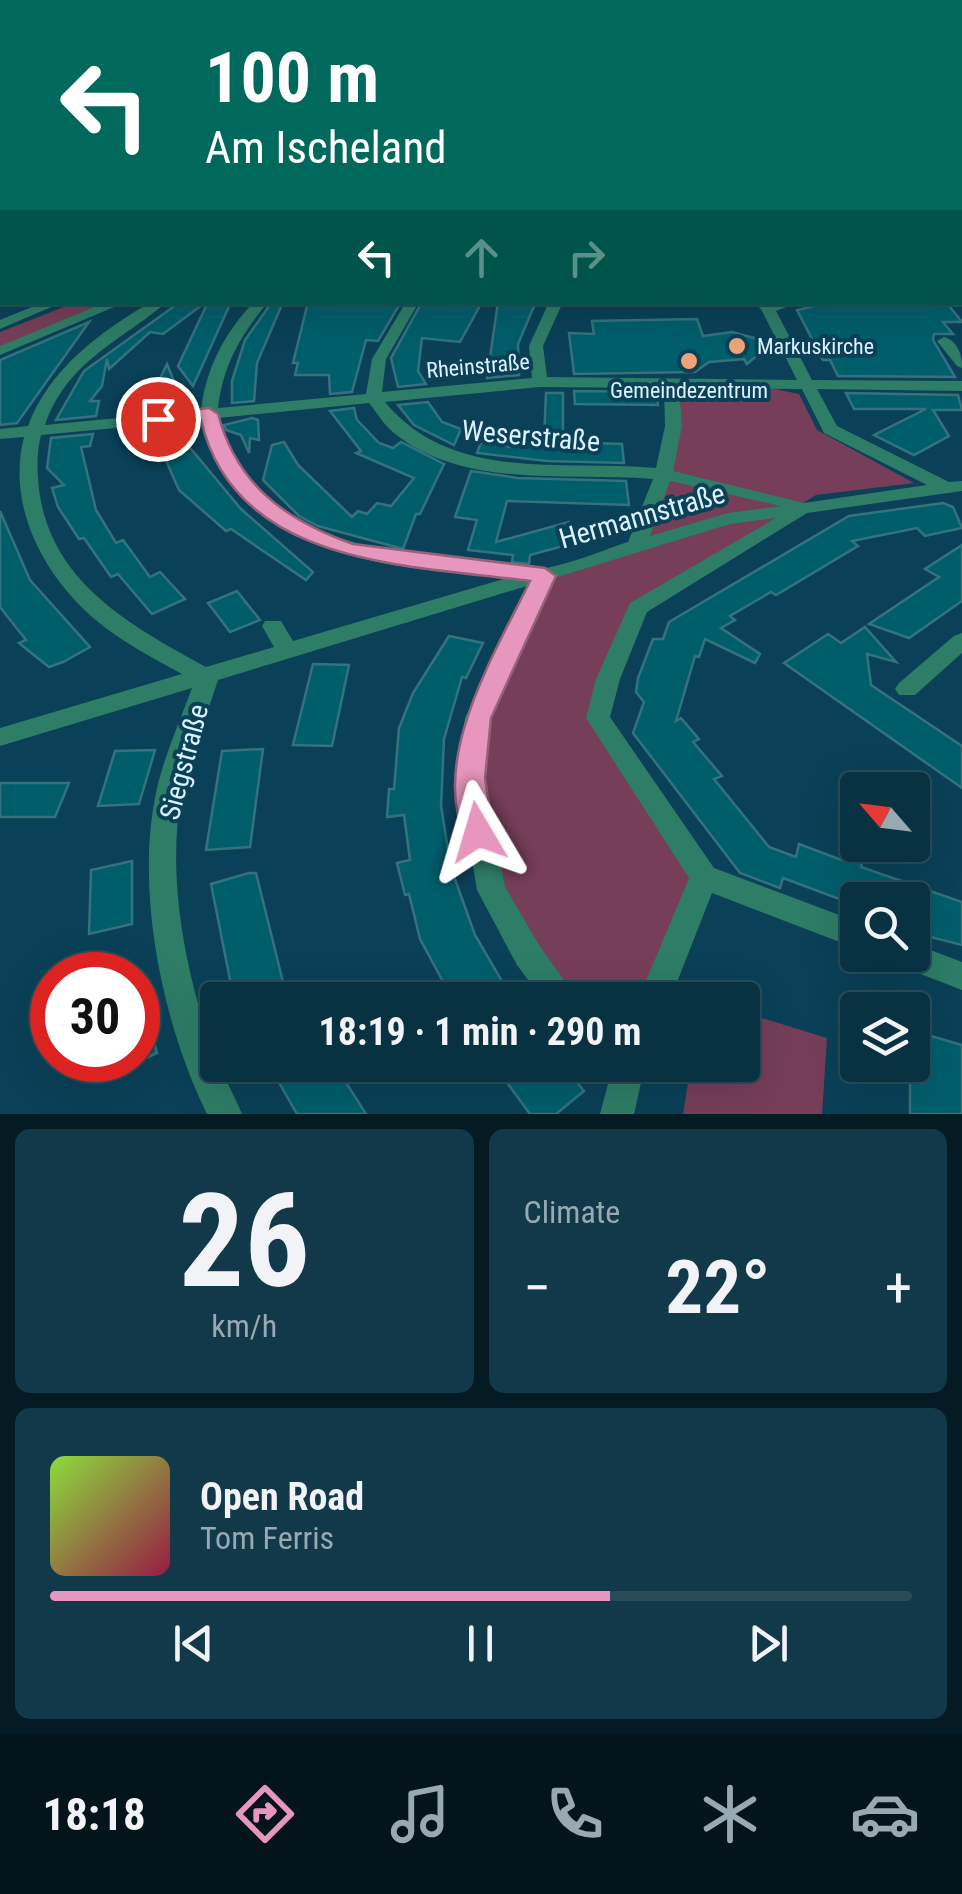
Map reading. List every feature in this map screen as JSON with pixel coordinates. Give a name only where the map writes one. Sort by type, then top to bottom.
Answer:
[{"type":"street","points":[[0,326],[51,305]]},
{"type":"street","points":[[0,351],[113,305]]},
{"type":"street","name":"Siegstraße","points":[[157,305],[125,324],[72,367],[47,400],[32,431],[25,479],[41,540],[67,578],[103,616],[207,678],[166,806],[162,892],[183,1004],[225,1114]]},
{"type":"street","points":[[260,305],[225,351],[209,414],[218,450],[247,494],[315,538],[350,550],[545,576],[477,718],[471,778],[491,890],[528,956],[548,982]]},
{"type":"street","points":[[374,398],[379,359],[411,305]]},
{"type":"street","points":[[540,382],[536,346],[555,305]]},
{"type":"street","points":[[764,306],[830,429],[956,490]]},
{"type":"street","points":[[944,340],[962,363]]},
{"type":"street","name":"Rheinstraße","points":[[0,434],[540,382],[962,386]]},
{"type":"street","points":[[636,547],[663,474],[678,417],[671,383]]},
{"type":"street","name":"Weserstraße","points":[[374,398],[400,434],[444,456],[535,468],[663,474],[808,507]]},
{"type":"street","name":"Hermannstraße","points":[[0,738],[728,519],[956,490]]},
{"type":"street","points":[[808,507],[638,608],[598,712],[604,732],[704,877],[840,929]]},
{"type":"street","points":[[273,626],[289,653]]},
{"type":"street","points":[[907,689],[960,645]]},
{"type":"street","points":[[661,982],[704,877]]},
{"type":"street","points":[[930,964],[962,976]]},
{"type":"street","points":[[616,1114],[620,1082]]},
{"type":"shaded area","points":[[69,305],[107,305],[0,348],[0,332]]},
{"type":"shaded area","points":[[671,383],[744,383],[799,394],[817,430],[914,483],[816,495],[643,604],[599,712],[704,877],[661,982],[550,982],[491,890],[477,718],[545,576],[637,547],[671,453]]},
{"type":"shaded area","points":[[760,1017],[827,1038],[822,1114],[683,1114],[688,1082],[760,1082]]},
{"type":"building","points":[[176,305],[202,305],[163,334],[150,332],[109,369],[107,359],[102,386],[90,401],[99,401],[96,416],[56,420],[84,371]]},
{"type":"building","points":[[207,305],[230,305],[193,386],[178,366]]},
{"type":"building","points":[[270,305],[282,305],[257,363],[254,401],[232,403],[232,381],[245,340]]},
{"type":"building","points":[[307,305],[399,305],[378,341],[366,340],[352,392],[330,394],[329,375],[295,375],[298,363],[293,363]]},
{"type":"building","points":[[420,305],[480,305],[460,342],[422,338],[418,371],[426,384],[398,387],[391,358]]},
{"type":"building","points":[[498,305],[535,305],[518,344],[519,375],[487,378]]},
{"type":"building","points":[[818,305],[948,305],[962,322],[943,322],[953,334],[934,334],[933,340],[955,377],[838,376],[830,360],[823,360],[797,310]]},
{"type":"building","points":[[697,319],[703,336],[732,332],[754,338],[766,348],[747,364],[744,359],[709,362],[695,372],[574,374],[569,333],[594,334],[592,321]]},
{"type":"building","points":[[89,322],[17,423],[0,425],[0,360]]},
{"type":"building","points":[[167,364],[178,391],[159,410],[144,412]]},
{"type":"building","points":[[574,391],[656,392],[658,405],[575,404]]},
{"type":"building","points":[[546,393],[563,393],[563,442],[622,444],[624,463],[547,461],[477,453],[483,437],[509,447],[510,441],[523,438],[544,439]]},
{"type":"building","points":[[846,393],[958,395],[962,410],[933,410],[949,436],[914,455],[874,435],[926,409],[854,409]]},
{"type":"building","points":[[428,402],[442,422],[461,429],[454,445],[414,425],[398,405]]},
{"type":"building","points":[[354,408],[357,420],[379,443],[393,448],[401,442],[444,464],[420,514],[416,514],[403,549],[318,526],[299,516],[263,480],[272,445],[284,442],[298,465],[352,517],[358,511],[367,514],[377,503],[391,506],[414,478],[356,453],[361,451],[330,411]]},
{"type":"building","points":[[258,420],[259,440],[250,438],[249,453],[241,435],[226,430],[224,425]]},
{"type":"building","points":[[172,426],[241,509],[313,572],[306,580],[231,529],[226,531],[179,490],[164,456],[160,457],[155,428]]},
{"type":"building","points":[[93,434],[90,446],[81,447],[96,510],[116,543],[123,540],[150,577],[160,572],[185,599],[152,614],[118,574],[111,577],[58,507],[52,488],[64,485],[47,468],[51,438]]},
{"type":"building","points":[[471,471],[518,478],[626,481],[629,505],[507,501],[496,542],[569,522],[585,540],[530,555],[529,564],[512,562],[513,555],[468,550],[477,520],[455,517]]},
{"type":"building","points":[[943,503],[953,507],[962,528],[925,536],[917,528],[852,541],[858,546],[776,595],[771,592],[730,616],[735,620],[721,628],[760,654],[755,663],[705,639],[699,657],[695,656],[676,721],[681,718],[699,739],[693,742],[722,776],[714,779],[769,847],[796,857],[799,844],[840,862],[862,862],[861,867],[904,882],[840,882],[840,899],[783,878],[780,888],[740,873],[633,733],[644,702],[636,692],[638,678],[653,639],[663,639],[669,622],[849,516]]},
{"type":"building","points":[[0,511],[30,580],[90,647],[63,662],[49,667],[19,643],[26,640],[0,607]]},
{"type":"building","points":[[962,545],[962,601],[909,638],[869,624],[939,577],[925,569]]},
{"type":"building","points":[[237,591],[260,620],[230,632],[208,603]]},
{"type":"building","points":[[865,627],[896,662],[867,654],[871,685],[962,746],[962,788],[784,663],[828,634],[841,643]]},
{"type":"building","points":[[449,636],[483,643],[466,678],[462,677],[444,739],[441,806],[451,868],[475,935],[502,982],[443,982],[420,939],[409,894],[405,895],[397,863],[410,860],[404,815],[387,817],[389,789],[394,789],[399,728],[413,693]]},
{"type":"building","points":[[313,664],[349,665],[332,746],[293,745]]},
{"type":"building","points":[[263,749],[250,847],[206,850],[222,751]]},
{"type":"building","points":[[155,750],[139,804],[98,806],[115,751]]},
{"type":"building","points":[[0,783],[69,783],[55,817],[0,817]]},
{"type":"building","points":[[132,861],[132,924],[89,934],[91,870]]},
{"type":"building","points":[[256,873],[283,982],[230,982],[211,884]]},
{"type":"building","points":[[930,891],[962,902],[962,945],[930,937]]},
{"type":"building","points":[[931,1036],[962,1045],[962,1114],[910,1114],[910,1082],[930,1082]]},
{"type":"building","points":[[279,1082],[346,1082],[366,1114],[297,1114]]},
{"type":"building","points":[[506,1082],[577,1082],[584,1091],[556,1114],[530,1114]]},
{"type":"place","name":"Markuskirche","points":[[737,346]]},
{"type":"place","name":"Gemeindezentrum","points":[[689,361]]},
{"type":"route","points":[[158,419],[209,414],[218,450],[247,494],[315,538],[350,550],[545,576],[477,718],[471,778],[478,832]]}]
